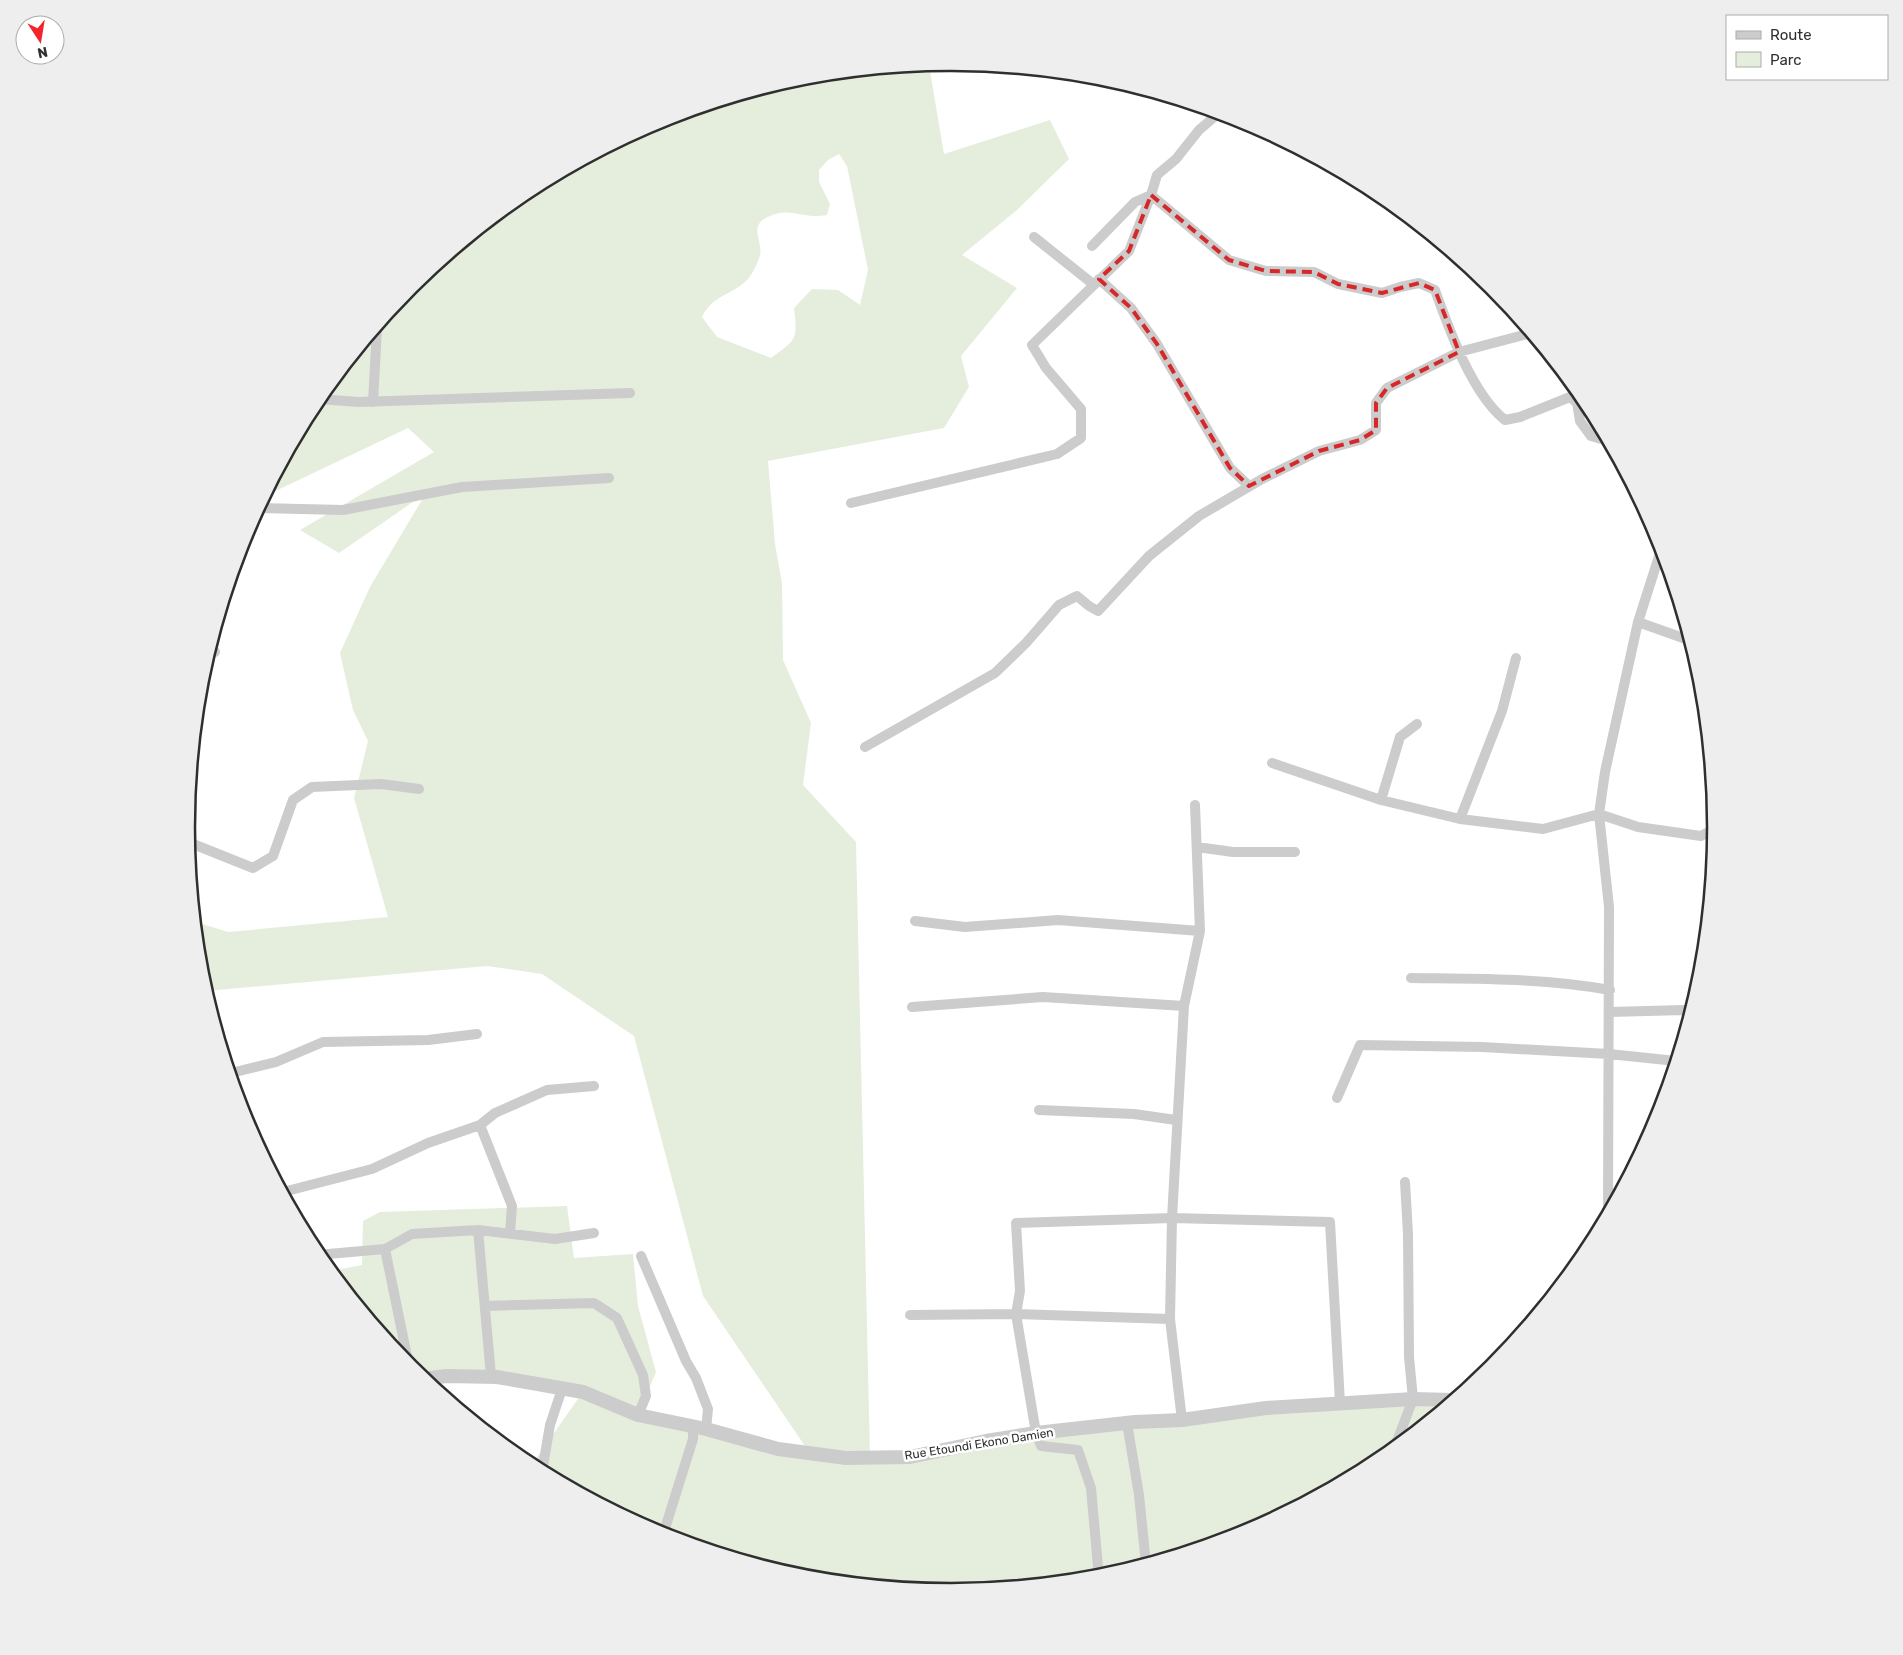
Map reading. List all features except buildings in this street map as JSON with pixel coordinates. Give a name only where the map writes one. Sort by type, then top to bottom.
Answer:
[{"type":"street","points":[[851,503],[1057,454],[1081,438],[1081,409],[1046,368],[1032,344],[1128,251],[1157,176],[1176,159],[1199,130],[1213,118]]},
{"type":"street","points":[[1092,246],[1135,202],[1150,195]]},
{"type":"street","points":[[1150,195],[1229,260],[1266,271],[1314,272],[1338,284],[1382,293],[1400,286],[1419,283],[1435,290],[1459,352],[1492,410],[1505,420],[1570,397],[1577,403],[1580,421],[1591,436],[1600,438]]},
{"type":"street","points":[[1034,236],[1131,308],[1162,352],[1230,468],[1249,486]]},
{"type":"street","points":[[865,747],[995,673],[1026,643],[1059,605],[1077,596],[1088,606],[1098,611],[1148,556],[1199,516],[1249,486],[1319,451],[1360,440],[1376,430],[1376,403],[1387,388],[1459,352],[1525,335]]},
{"type":"street","points":[[374,402],[376,338]]},
{"type":"street","points":[[328,400],[374,402],[630,393]]},
{"type":"street","points":[[266,508],[343,510],[462,487],[609,478]]},
{"type":"street","points":[[1608,1202],[1609,907],[1599,814],[1605,772],[1638,622],[1658,559]]},
{"type":"street","points":[[1638,622],[1683,638]]},
{"type":"street","points":[[1460,819],[1502,711],[1516,658]]},
{"type":"street","points":[[1381,800],[1400,737],[1417,724]]},
{"type":"street","points":[[1272,763],[1381,800],[1460,819],[1543,829],[1599,814],[1638,827],[1701,836],[1708,832]]},
{"type":"street","points":[[196,845],[253,868],[273,856],[293,800],[312,787],[381,784],[419,790]]},
{"type":"street","points":[[1182,1420],[1170,1319],[1172,1218],[1176,1120],[1184,1006],[1200,931],[1195,806]]},
{"type":"street","points":[[1198,848],[1233,852],[1295,852]]},
{"type":"street","points":[[915,921],[965,927],[1058,920],[1200,931]]},
{"type":"street","points":[[1411,978],[1521,980],[1579,984],[1610,990]]},
{"type":"street","points":[[912,1007],[1043,997],[1184,1006]]},
{"type":"street","points":[[1609,1012],[1685,1010]]},
{"type":"street","points":[[235,1072],[276,1062],[322,1042],[428,1040],[477,1034]]},
{"type":"street","points":[[1337,1098],[1360,1045],[1482,1047],[1671,1060]]},
{"type":"street","points":[[289,1191],[372,1169],[428,1144],[480,1125],[495,1112],[547,1090],[594,1086]]},
{"type":"street","points":[[1039,1110],[1134,1114],[1176,1120]]},
{"type":"street","points":[[480,1125],[512,1206],[510,1233]]},
{"type":"street","points":[[1399,1437],[1413,1399],[1409,1357],[1408,1234],[1405,1182]]},
{"type":"street","points":[[1099,1569],[1091,1488],[1078,1450],[1041,1446],[1036,1433],[1016,1314],[1020,1291],[1016,1223],[1172,1218],[1330,1222],[1340,1403]]},
{"type":"street","points":[[478,1230],[492,1376]]},
{"type":"street","points":[[327,1254],[386,1249],[412,1234],[478,1230],[555,1239],[594,1233]]},
{"type":"street","points":[[386,1249],[406,1350]]},
{"type":"street","points":[[641,1256],[708,1409],[693,1439],[665,1527]]},
{"type":"street","points":[[485,1306],[594,1303],[617,1318],[643,1375],[646,1396],[638,1415]]},
{"type":"street","points":[[910,1315],[1016,1314],[1170,1319]]},
{"type":"street","name":"Rue Etoundi Ekono Damien","points":[[434,1378],[492,1376],[582,1392],[638,1415],[700,1428],[778,1449],[846,1458],[910,1457],[1036,1433],[1127,1423],[1182,1420],[1266,1408],[1413,1399],[1445,1400]]},
{"type":"street","points":[[543,1464],[550,1425],[562,1389]]},
{"type":"street","points":[[1127,1423],[1139,1495],[1145,1558]]},
{"type":"highlighted area","points":[[1151,195],[1229,260],[1266,271],[1314,272],[1338,284],[1382,293],[1419,283],[1435,290],[1459,352],[1387,388],[1376,403],[1376,430],[1360,440],[1319,451],[1249,486],[1230,468],[1157,344],[1131,308],[1099,279],[1129,251]]},
{"type":"green space","points":[[930,72],[944,154],[1050,120],[1069,159],[1017,210],[962,255],[1017,288],[961,356],[969,387],[944,428],[768,461],[775,544],[782,583],[783,660],[811,723],[803,785],[856,842],[870,1458],[1135,1422],[1444,1401],[1372,1456],[1330,1482],[1286,1506],[1195,1544],[1099,1569],[1001,1582],[952,1584],[902,1582],[804,1569],[708,1544],[662,1526],[617,1506],[536,1459],[582,1393],[497,1377],[435,1379],[383,1326],[339,1270],[362,1265],[363,1221],[380,1212],[567,1206],[574,1258],[633,1254],[638,1306],[656,1372],[638,1415],[809,1452],[703,1296],[634,1036],[542,974],[487,966],[214,990],[202,924],[228,932],[388,917],[354,798],[368,741],[353,710],[340,653],[370,587],[426,493],[339,553],[300,530],[434,452],[408,428],[274,492],[323,407],[383,329],[417,293],[453,259],[531,199],[617,149],[708,111],[756,97],[804,86],[902,73]],"holes":[[[839,154],[847,166],[868,270],[860,305],[838,290],[812,289],[794,308],[796,327],[793,338],[786,347],[771,358],[717,337],[702,317],[711,304],[736,289],[748,279],[760,255],[757,231],[764,219],[788,212],[810,216],[827,215],[830,204],[819,182],[819,170],[828,160]]]}]
